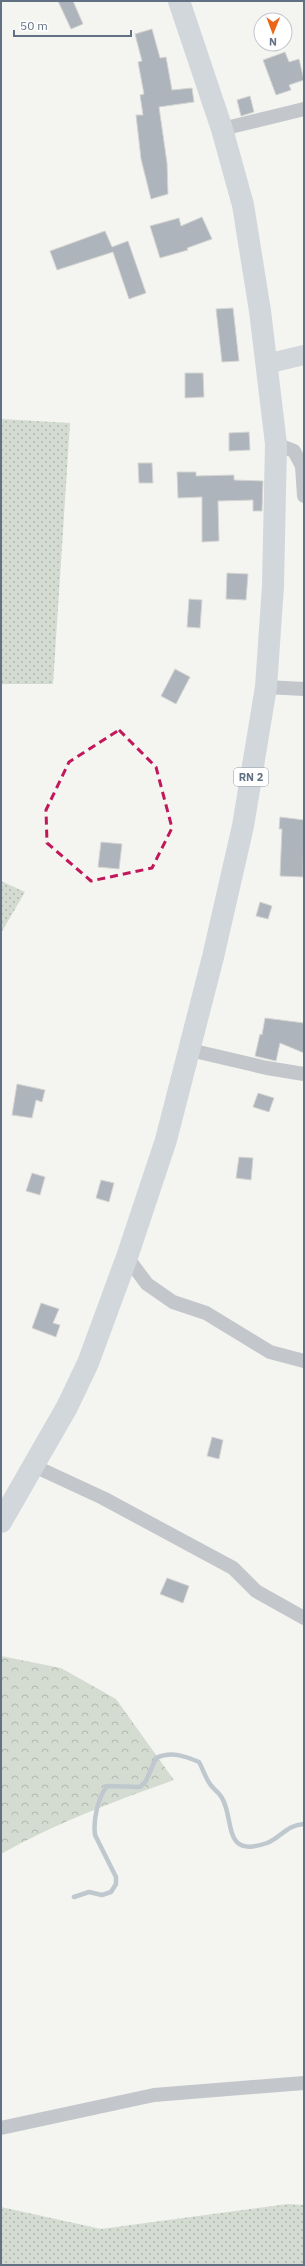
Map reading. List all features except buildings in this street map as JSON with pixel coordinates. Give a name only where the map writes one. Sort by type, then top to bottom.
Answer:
[{"type":"main road","name":"RN 2","points":[[1,1522],[68,1407],[88,1363],[127,1257],[166,1140],[190,1050],[243,826],[266,687],[273,586],[276,444],[266,364],[251,246],[242,205],[222,129],[179,1]]},
{"type":"street","points":[[222,129],[304,110]]},
{"type":"street","points":[[266,364],[304,355]]},
{"type":"street","points":[[276,444],[294,451],[302,466],[304,496]]},
{"type":"street","points":[[266,687],[304,689]]},
{"type":"street","points":[[190,1050],[267,1068],[304,1074]]},
{"type":"street","points":[[127,1257],[147,1284],[173,1302],[206,1314],[270,1352],[304,1361]]},
{"type":"street","points":[[34,1466],[103,1498],[233,1568],[256,1591],[304,1618]]},
{"type":"street","points":[[1,2128],[154,2095],[304,2083]]},
{"type":"highlighted area","points":[[119,730],[156,767],[172,828],[152,868],[91,881],[47,843],[46,810],[69,762]]},
{"type":"green space","points":[[1,419],[70,423],[53,684],[1,684]]},
{"type":"green space","points":[[1,881],[25,892],[1,933]]},
{"type":"green space","points":[[1,1656],[61,1668],[116,1699],[174,1780],[64,1822],[1,1854]]},
{"type":"green space","points":[[288,2204],[304,2205],[304,2265],[1,2265],[1,2207],[101,2229]]},
{"type":"waterway","points":[[74,1897],[89,1892],[102,1895],[111,1892],[116,1884],[116,1877],[95,1835],[96,1816],[99,1803],[107,1786],[140,1787],[146,1781],[156,1758],[162,1756],[178,1755],[199,1762],[211,1786],[222,1798],[226,1807],[232,1835],[236,1842],[243,1846],[253,1847],[267,1843],[288,1829],[304,1824]]}]
